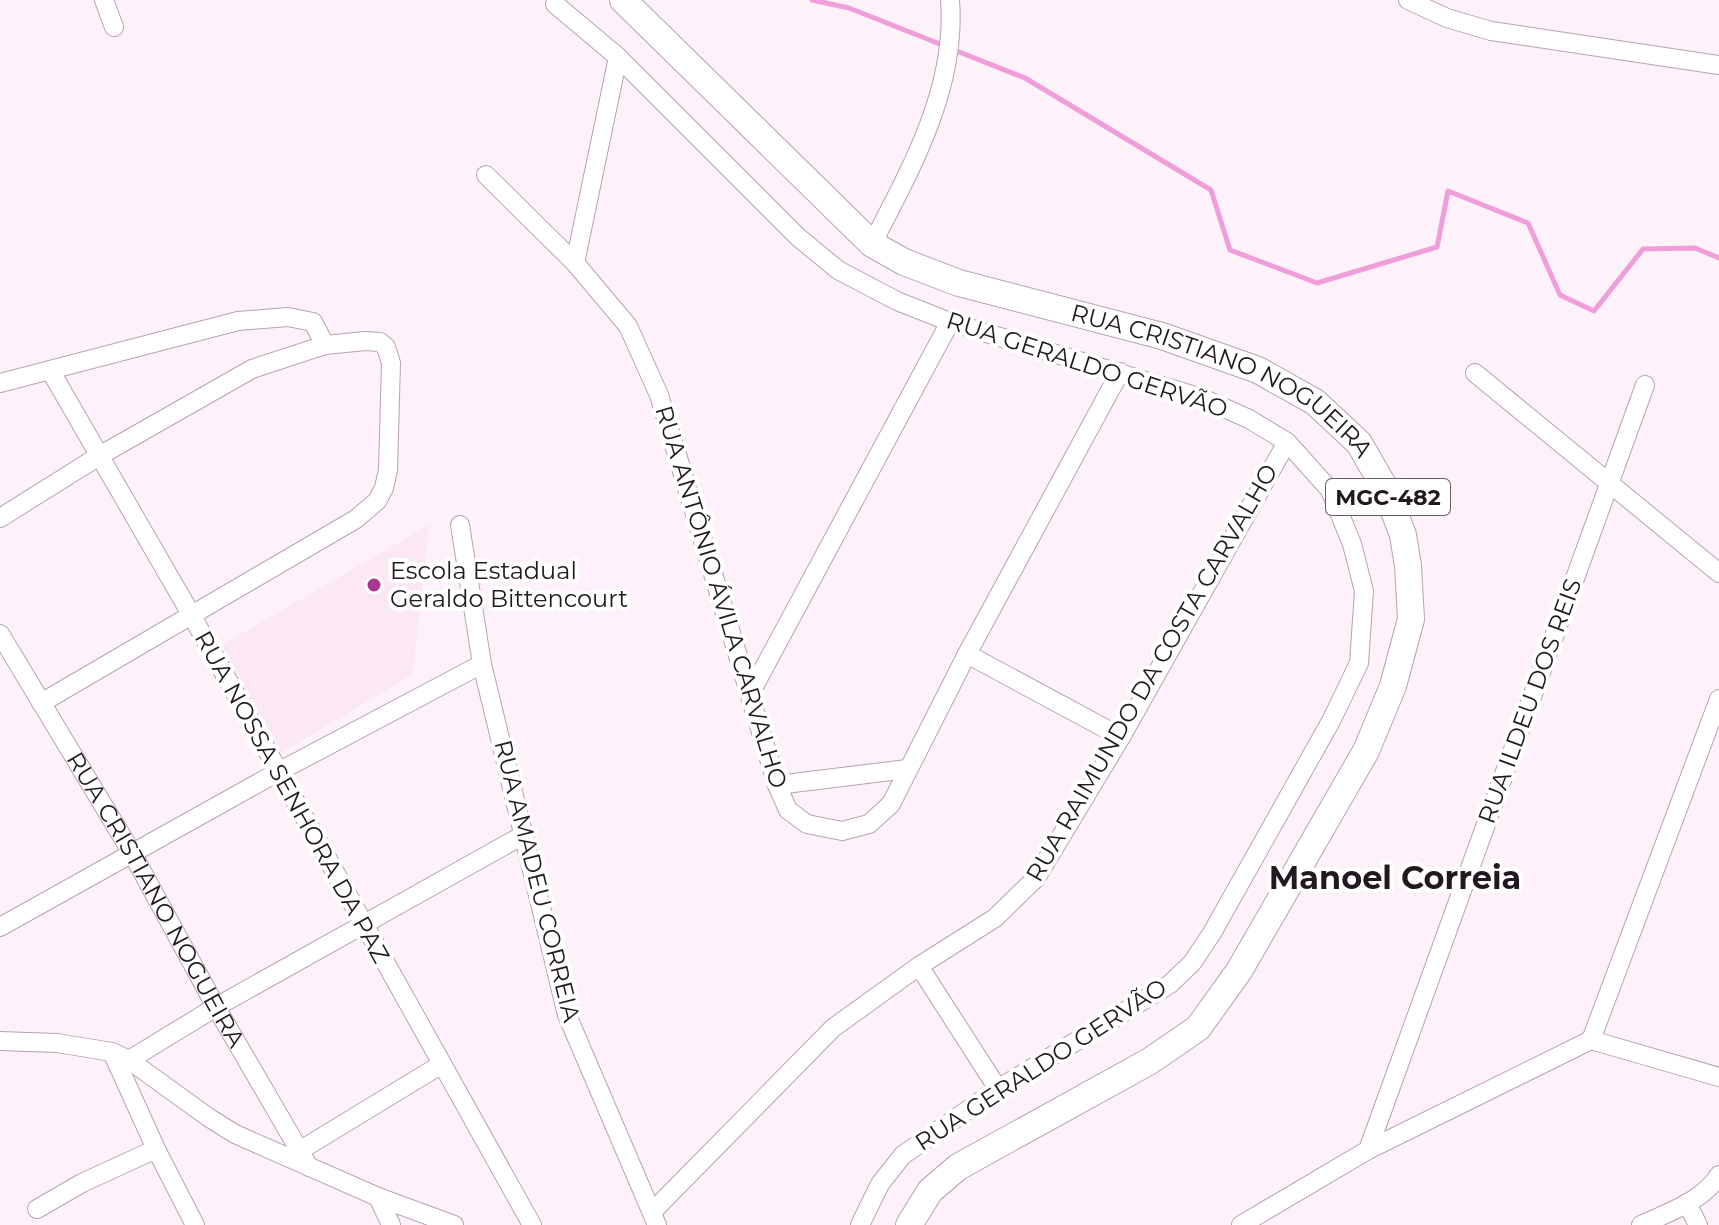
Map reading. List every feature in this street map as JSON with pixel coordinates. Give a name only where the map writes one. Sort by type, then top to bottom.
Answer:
[{"type":"highway","name":"RUA CRISTIANO NOGUEIRA","points":[[623,0],[872,244],[904,262],[959,283],[1176,341],[1258,370],[1315,402],[1359,443],[1386,490],[1403,535],[1411,619],[1393,686],[1366,751],[1239,971],[1198,1028],[1150,1061],[958,1167],[930,1191],[909,1225]]},
{"type":"street","points":[[104,0],[114,27]]},
{"type":"street","points":[[872,244],[924,133],[946,71],[950,0]]},
{"type":"street","points":[[1408,0],[1447,18],[1491,31],[1719,65]]},
{"type":"street","name":"RUA GERALDO GERVÃO","points":[[555,4],[618,57],[798,237],[838,270],[897,301],[950,322],[1202,398],[1249,419],[1287,442],[1330,490],[1352,544],[1364,591],[1359,663],[1331,721],[1212,933],[1192,963],[1170,984],[998,1089],[903,1155],[880,1184],[860,1225]]},
{"type":"street","points":[[575,263],[618,57]]},
{"type":"street","name":"RUA ANTÔNIO ÁVILA CARVALHO","points":[[486,175],[575,263],[628,326],[659,395],[777,785],[788,810],[807,824],[842,831],[869,824],[891,804],[967,654],[1120,372]]},
{"type":"street","points":[[0,383],[238,321],[288,317],[313,322],[325,345]]},
{"type":"street","points":[[751,692],[950,322]]},
{"type":"street","points":[[0,518],[99,456],[252,369],[325,345],[365,341],[380,342],[386,347],[392,376],[388,470],[377,501],[356,519],[41,703]]},
{"type":"street","name":"RUA NOSSA SENHORA DA PAZ","points":[[50,370],[192,616],[532,1225]]},
{"type":"street","points":[[1475,373],[1719,573]]},
{"type":"street","name":"RUA ILDEU DOS REIS","points":[[1368,1150],[1645,385]]},
{"type":"street","name":"RUA RAIMUNDO DA COSTA CARVALHO","points":[[655,1219],[833,1028],[919,966],[995,918],[1036,878],[1121,737],[1287,442]]},
{"type":"street","name":"RUA AMADEU CORREIA","points":[[460,525],[482,664],[567,1015],[655,1219]]},
{"type":"street","name":"RUA CRISTIANO NOGUEIRA","points":[[0,634],[132,853],[304,1159]]},
{"type":"street","points":[[967,654],[1121,737]]},
{"type":"street","points":[[0,927],[278,772],[482,664]]},
{"type":"street","points":[[1591,1040],[1719,699]]},
{"type":"street","points":[[777,785],[907,769]]},
{"type":"street","points":[[121,1056],[216,1007],[525,834]]},
{"type":"street","points":[[919,966],[998,1089]]},
{"type":"street","points":[[1241,1225],[1368,1150],[1591,1040],[1719,1077]]},
{"type":"street","points":[[0,1041],[57,1043],[121,1056],[235,1134],[304,1159],[378,1197],[454,1225]]},
{"type":"street","points":[[121,1056],[156,1149],[195,1225]]},
{"type":"street","points":[[304,1159],[442,1064]]},
{"type":"street","points":[[37,1209],[82,1183],[156,1149]]},
{"type":"street","points":[[1641,1225],[1687,1203],[1719,1175]]},
{"type":"street","points":[[378,1197],[391,1225]]},
{"type":"street","points":[[1687,1203],[1698,1225]]},
{"type":"shaded area","name":"Escola Estadual Geraldo Bittencourt","points":[[429,525],[413,674],[281,753],[222,645]]},
{"type":"waterway","points":[[812,0],[849,8],[945,46]]},
{"type":"waterway","points":[[954,50],[1025,78],[1211,190],[1230,250],[1317,283],[1437,247],[1448,191],[1528,223],[1560,295],[1594,311],[1643,249],[1695,248],[1719,258]]},
{"type":"place","name":"Escola Estadual Geraldo Bittencourt","points":[[374,585]]},
{"type":"district","name":"Manoel Correia","points":[[1395,878]]}]
